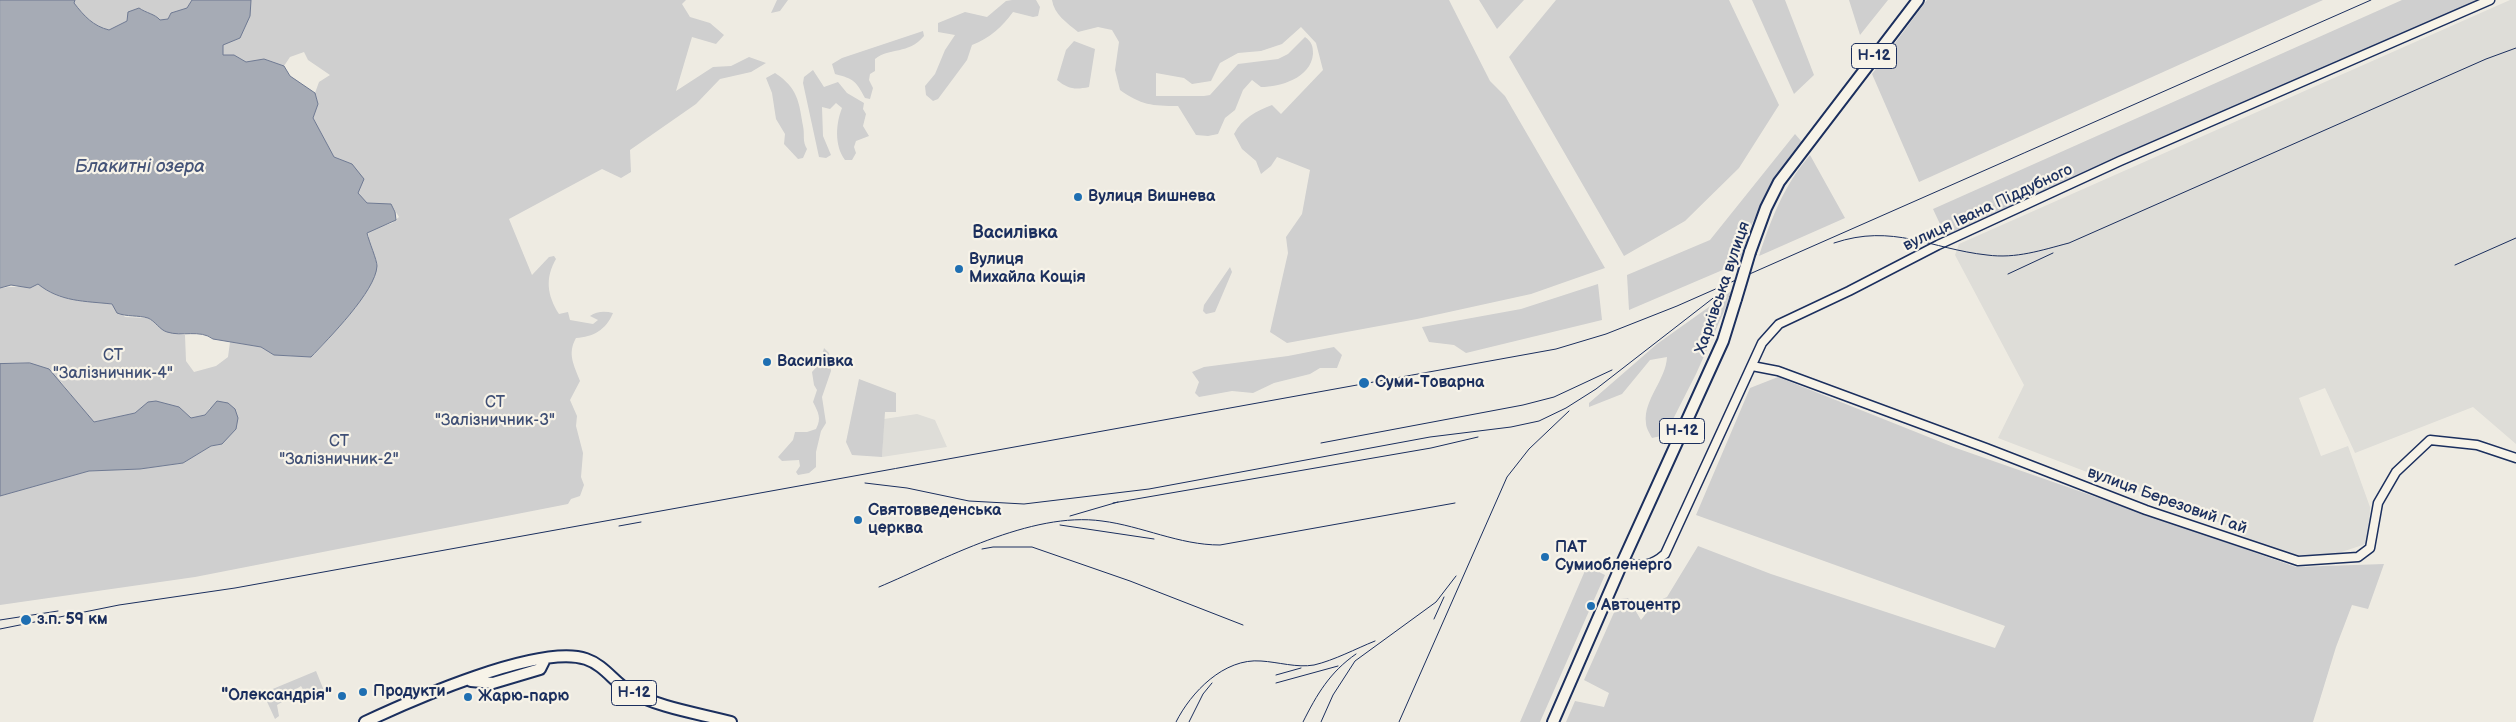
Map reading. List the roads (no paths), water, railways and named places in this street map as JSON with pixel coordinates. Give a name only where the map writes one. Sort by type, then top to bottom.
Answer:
[{"type":"main road","name":"Харківська вулиця","points":[[1553,722],[1723,341],[1750,252],[1766,208],[1779,182],[1918,0]]},
{"type":"main road","name":"Н-12","points":[[365,722],[503,668],[564,657],[588,660],[598,665],[626,689],[642,697],[731,722]]},
{"type":"street","name":"вулиця Івана Піддубного","points":[[1623,562],[1634,566],[1642,565],[1655,562],[1665,554],[1762,343],[1779,324],[1850,292],[1938,245],[2120,161],[2490,0]]},
{"type":"street","name":"вулиця Березовий Гай","points":[[1752,366],[1778,371],[2146,510],[2298,561],[2358,557],[2370,548],[2378,503],[2396,472],[2430,440],[2477,445],[2516,458]]},
{"type":"water","name":"Блакитні озера","points":[[0,0],[75,0],[74,3],[89,20],[109,30],[127,21],[128,12],[139,8],[160,20],[168,19],[171,13],[187,8],[192,0],[251,0],[250,16],[240,38],[223,45],[223,55],[234,55],[246,62],[264,59],[284,66],[290,76],[315,93],[318,104],[313,118],[334,157],[352,164],[364,179],[358,193],[367,203],[391,204],[395,212],[396,220],[367,233],[377,266],[375,276],[369,288],[350,314],[311,357],[274,355],[261,347],[213,339],[202,334],[167,332],[148,318],[117,313],[112,304],[64,297],[46,290],[38,284],[30,288],[11,285],[0,288]]},
{"type":"water","points":[[30,363],[49,369],[94,422],[135,413],[148,402],[156,401],[179,407],[191,418],[205,415],[217,401],[228,403],[235,409],[238,418],[236,429],[222,444],[211,446],[183,463],[140,469],[89,471],[0,496],[0,364]]},
{"type":"railway","points":[[0,629],[119,605],[235,588],[1556,349],[1606,334],[1677,306],[2371,0]]},
{"type":"railway","points":[[1834,243],[1855,238],[1894,236],[1967,252],[1998,256],[2029,253],[2069,243],[2486,59],[2516,48]]},
{"type":"railway","points":[[2455,265],[2516,238]]},
{"type":"railway","points":[[2008,274],[2053,253]]},
{"type":"railway","points":[[865,483],[907,488],[969,501],[1024,504],[1149,489],[1430,437],[1511,427],[1539,421],[1566,408],[1596,389],[1721,292]]},
{"type":"railway","points":[[1321,443],[1523,405],[1554,397],[1612,370]]},
{"type":"railway","points":[[1399,722],[1507,477],[1529,449],[1569,411]]},
{"type":"railway","points":[[1113,503],[1431,448],[1478,437]]},
{"type":"railway","points":[[1070,516],[1118,502]]},
{"type":"railway","points":[[879,587],[988,540],[1046,523],[1075,520],[1102,521],[1117,523],[1175,539],[1220,545],[1455,503]]},
{"type":"railway","points":[[619,526],[641,522]]},
{"type":"railway","points":[[1060,525],[1154,539]]},
{"type":"railway","points":[[982,549],[993,547],[1032,547],[1130,581],[1243,625]]},
{"type":"railway","points":[[1321,722],[1333,695],[1355,661],[1436,602],[1456,576]]},
{"type":"railway","points":[[1434,619],[1444,597]]},
{"type":"railway","points":[[0,620],[58,611]]},
{"type":"railway","points":[[1176,722],[1190,699],[1210,679],[1234,665],[1261,661],[1294,665],[1314,665],[1375,641]]},
{"type":"railway","points":[[1303,722],[1331,676],[1356,654]]},
{"type":"railway","points":[[1276,683],[1338,666]]},
{"type":"railway","points":[[1276,675],[1301,668]]},
{"type":"railway","points":[[1189,722],[1203,694],[1212,683]]},
{"type":"place","name":"Вулиця Вишнева","points":[[1078,197]]},
{"type":"place","name":"Вулиця Михайла Кощія","points":[[959,269]]},
{"type":"place","name":"Василівка","points":[[767,362]]},
{"type":"place","name":"Суми-Товарна","points":[[1364,383]]},
{"type":"place","name":"Святовведенська церква","points":[[858,520]]},
{"type":"place","name":"ПАТ Сумиобленерго","points":[[1545,557]]},
{"type":"place","name":"Автоцентр","points":[[1591,606]]},
{"type":"place","name":"з.п. 59 км","points":[[26,620]]},
{"type":"place","name":"Продукти","points":[[363,692]]},
{"type":"place","name":"\"Олександрія\"","points":[[342,696]]},
{"type":"place","name":"Жарю-парю","points":[[468,697]]},
{"type":"district","name":"Василівка","points":[[1015,233]]},
{"type":"park label","name":"СТ \"Залізничник-4\"","points":[[113,365]]},
{"type":"park label","name":"СТ \"Залізничник-3\"","points":[[495,412]]},
{"type":"park label","name":"СТ \"Залізничник-2\"","points":[[339,451]]}]
